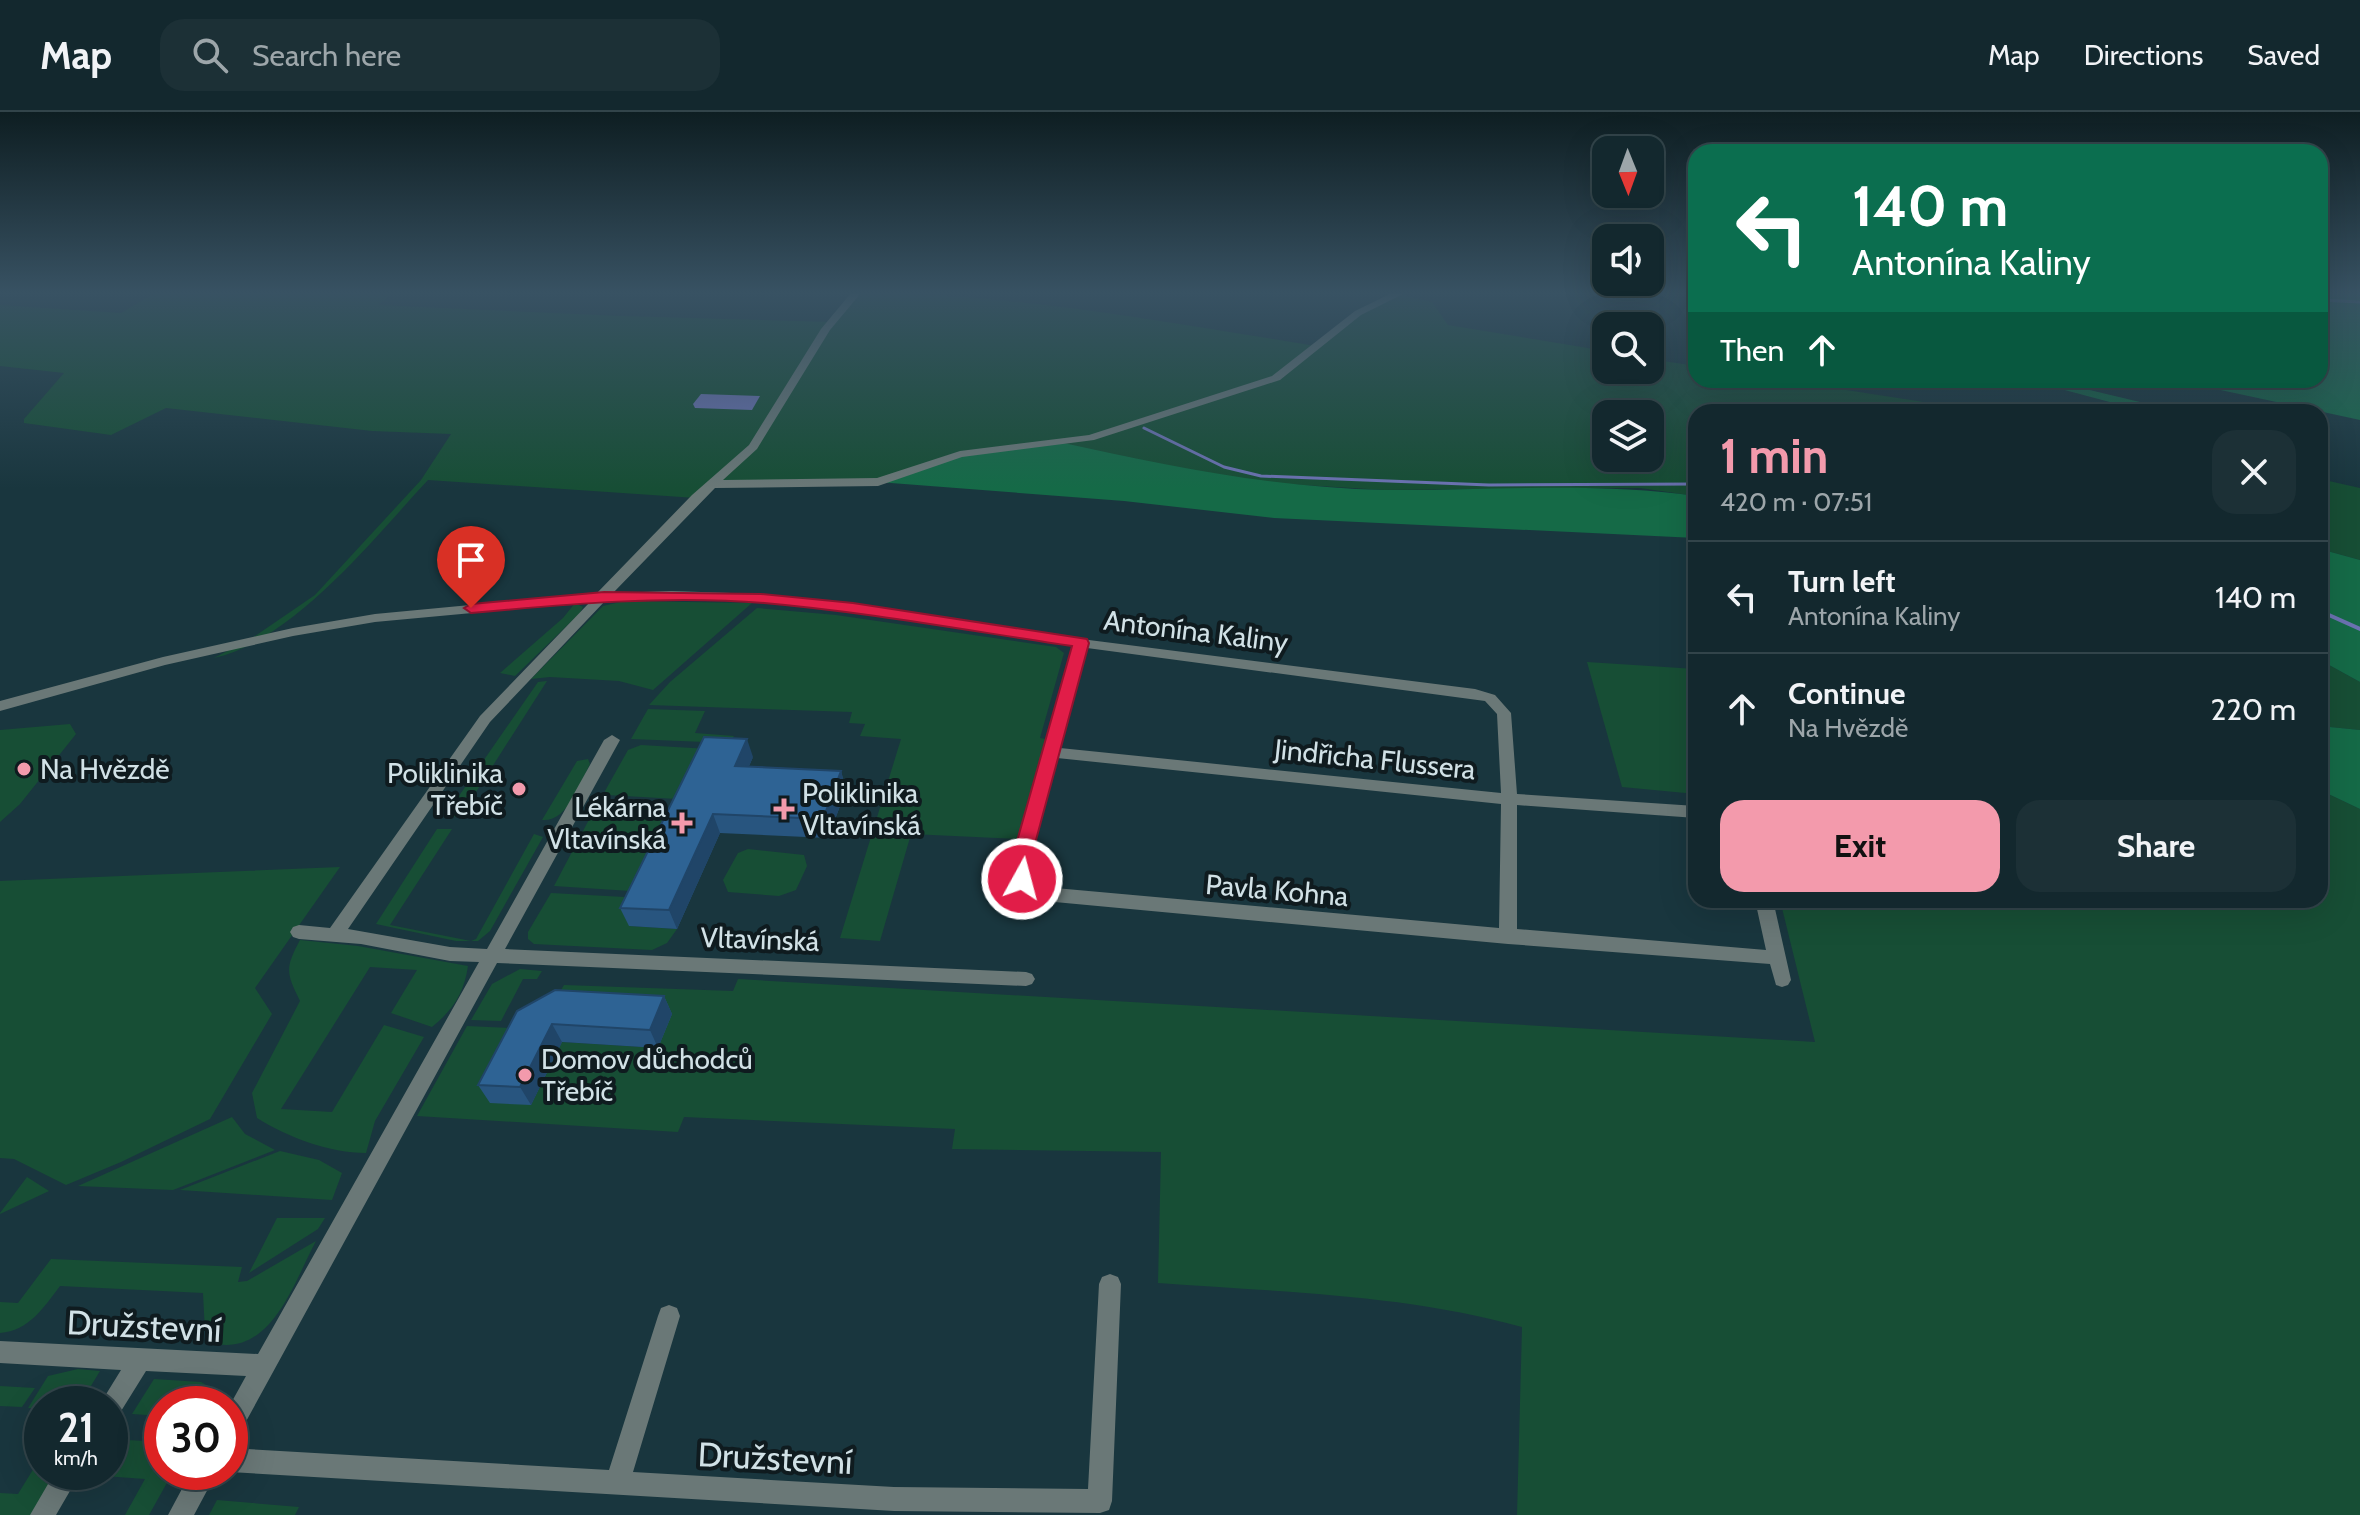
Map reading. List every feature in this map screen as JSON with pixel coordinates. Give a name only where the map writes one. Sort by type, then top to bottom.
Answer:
[{"type":"street","points":[[335,934],[485,719],[711,484],[753,447],[808,358]]},
{"type":"street","points":[[711,484],[878,482],[960,454],[1090,438],[1276,378],[1301,358]]},
{"type":"street","points":[[0,706],[163,661],[293,632],[375,618],[604,597]]},
{"type":"street","name":"Antonína Kaliny","points":[[604,597],[761,598],[853,608],[1081,643],[1490,698],[1504,713],[1509,799],[1508,937]]},
{"type":"street","name":"Pavla Kohna","points":[[1081,643],[1020,866],[1022,879],[1030,889],[1050,896],[1777,958]]},
{"type":"street","points":[[248,1394],[612,740]]},
{"type":"street","name":"Jindřicha Flussera","points":[[1050,752],[1509,799],[1688,811]]},
{"type":"street","points":[[1766,908],[1782,980]]},
{"type":"street","name":"Vltavínská","points":[[299,932],[335,934],[450,954],[1026,979]]},
{"type":"street","name":"Družstevní","points":[[248,1461],[894,1499],[1100,1501],[1110,1284]]},
{"type":"street","points":[[617,1483],[669,1316]]},
{"type":"street","name":"Družstevní","points":[[0,1352],[263,1366]]},
{"type":"street","points":[[124,1386],[140,1360]]},
{"type":"street","points":[[42,1515],[58,1490]]},
{"type":"street","points":[[180,1515],[195,1490]]},
{"type":"green space","points":[[0,358],[1592,358],[1592,384],[1664,384],[1664,361],[1688,365],[1688,388],[1833,388],[1937,404],[1688,404],[1688,495],[1640,488],[1384,490],[1269,483],[1183,469],[878,482],[711,484],[696,498],[428,480],[358,557],[303,609],[244,648],[214,658],[252,638],[315,595],[421,480],[451,434],[372,431],[166,408],[111,435],[24,423],[24,419],[64,373],[0,366]]},
{"type":"green space","points":[[2328,358],[2360,358],[2360,420],[2328,413],[2328,404],[2286,404],[2211,388],[2328,388]]},
{"type":"green space","points":[[2057,388],[2081,388],[2148,404],[2117,404]]},
{"type":"green space","points":[[1059,442],[1180,467],[1302,485],[1385,490],[1580,488],[1657,491],[1688,495],[1688,538],[1274,518],[1124,501],[878,482],[960,454]]},
{"type":"green space","points":[[2328,481],[2360,488],[2360,560],[2328,551]]},
{"type":"green space","points":[[2328,551],[2360,560],[2360,682],[2328,664]]},
{"type":"green space","points":[[625,601],[752,603],[653,690],[619,681],[550,677],[531,679],[603,606]]},
{"type":"green space","points":[[575,603],[583,607],[580,613],[515,676],[500,673],[563,618]]},
{"type":"green space","points":[[757,608],[836,615],[1056,647],[1064,653],[1040,738],[1046,739],[1018,839],[911,834],[880,941],[840,938],[901,739],[860,736],[865,724],[849,723],[852,712],[649,705],[670,682]]},
{"type":"green space","points":[[1587,662],[1688,668],[1688,793],[1622,787]]},
{"type":"green space","points":[[2328,664],[2360,682],[2360,730],[2328,727]]},
{"type":"green space","points":[[547,681],[460,817],[445,816],[538,682]]},
{"type":"green space","points":[[648,709],[705,711],[695,733],[734,736],[730,743],[631,739]]},
{"type":"green space","name":"Na Hvězdě","points":[[70,724],[76,734],[20,804],[0,822],[0,730]]},
{"type":"green space","points":[[2328,727],[2360,730],[2360,809],[2328,794]]},
{"type":"green space","points":[[641,745],[727,750],[677,799],[607,795],[605,791],[628,750]]},
{"type":"green space","points":[[588,759],[590,764],[566,808],[551,819],[542,820],[577,761]]},
{"type":"green space","points":[[2328,794],[2360,809],[2360,1515],[1517,1515],[1522,1327],[1433,1307],[1387,1301],[1158,1283],[1161,1152],[952,1149],[955,1129],[684,1117],[678,1132],[417,1116],[467,1026],[528,1029],[531,1105],[562,1042],[659,1048],[549,1010],[564,985],[733,991],[738,979],[1815,1042],[1782,908],[2328,908]]},
{"type":"green space","points":[[603,807],[671,810],[646,892],[554,886],[593,812]]},
{"type":"green space","points":[[437,829],[452,829],[390,925],[471,941],[456,941],[376,924]]},
{"type":"green space","points":[[534,834],[543,837],[490,931],[478,941],[471,941],[476,939]]},
{"type":"green space","points":[[748,849],[804,855],[807,866],[796,890],[779,896],[728,892],[723,880],[738,853]]},
{"type":"green space","points":[[340,867],[255,988],[272,1014],[210,1119],[66,1185],[14,1159],[0,1158],[0,881]]},
{"type":"green space","points":[[551,893],[643,898],[630,926],[677,929],[667,943],[652,950],[534,944],[528,939],[528,932]]},
{"type":"green space","points":[[300,940],[358,946],[468,966],[464,985],[456,1000],[432,1027],[391,1013],[417,970],[370,967],[281,1109],[332,1112],[384,1025],[424,1037],[375,1121],[366,1153],[309,1143],[257,1118],[252,1093],[300,1001],[289,970]]},
{"type":"green space","points":[[520,969],[542,971],[537,979],[523,979],[501,1021],[471,1020],[492,984]]},
{"type":"green space","points":[[232,1117],[245,1134],[275,1150],[173,1190],[78,1186]]},
{"type":"green space","points":[[280,1151],[319,1160],[342,1173],[332,1200],[180,1190]]},
{"type":"green space","points":[[27,1177],[49,1191],[0,1214],[0,1213]]},
{"type":"green space","points":[[277,1218],[325,1218],[318,1229],[249,1273]]},
{"type":"green space","points":[[316,1241],[288,1296],[265,1329],[232,1345],[211,1343],[205,1332],[203,1293],[60,1286],[28,1323],[0,1333],[0,1302],[18,1303],[51,1259],[242,1267],[238,1282],[247,1281]]},
{"type":"green space","points":[[78,1369],[100,1371],[91,1386],[42,1386],[48,1376]]},
{"type":"green space","points":[[154,1379],[201,1382],[208,1386],[150,1386]]},
{"type":"green space","points":[[0,1386],[24,1387],[22,1407],[0,1406]]},
{"type":"green space","points":[[144,1395],[144,1415],[132,1414]]},
{"type":"green space","points":[[128,1440],[144,1441],[144,1479],[128,1478]]},
{"type":"green space","points":[[144,1481],[144,1490],[163,1490],[149,1515],[125,1515]]},
{"type":"green space","points":[[24,1484],[24,1490],[50,1490],[34,1515],[0,1515],[0,1493],[18,1494]]},
{"type":"green space","points":[[217,1500],[299,1507],[295,1515],[209,1515]]},
{"type":"water","points":[[701,394],[760,396],[752,410],[695,408],[693,404]]},
{"type":"building","points":[[704,737],[747,739],[735,766],[841,771],[823,819],[713,814],[669,910],[620,908]]},
{"type":"building","points":[[555,990],[664,996],[650,1030],[552,1024],[520,1087],[478,1085],[517,1011]]},
{"type":"waterway","points":[[1144,428],[1224,467],[1261,476],[1489,485],[1688,484]]},
{"type":"waterway","points":[[2328,615],[2360,629]]},
{"type":"place","name":"Na Hvězdě","points":[[24,769]]},
{"type":"place","name":"Poliklinika Třebíč","points":[[519,789]]},
{"type":"place","name":"Poliklinika Vltavínská","points":[[784,809]]},
{"type":"place","name":"Lékárna Vltavínská","points":[[682,823]]},
{"type":"place","name":"Domov důchodců Třebíč","points":[[525,1075]]},
{"type":"route","points":[[471,608],[574,598],[671,595],[761,598],[853,608],[1081,643],[1020,866],[1022,879]]}]
